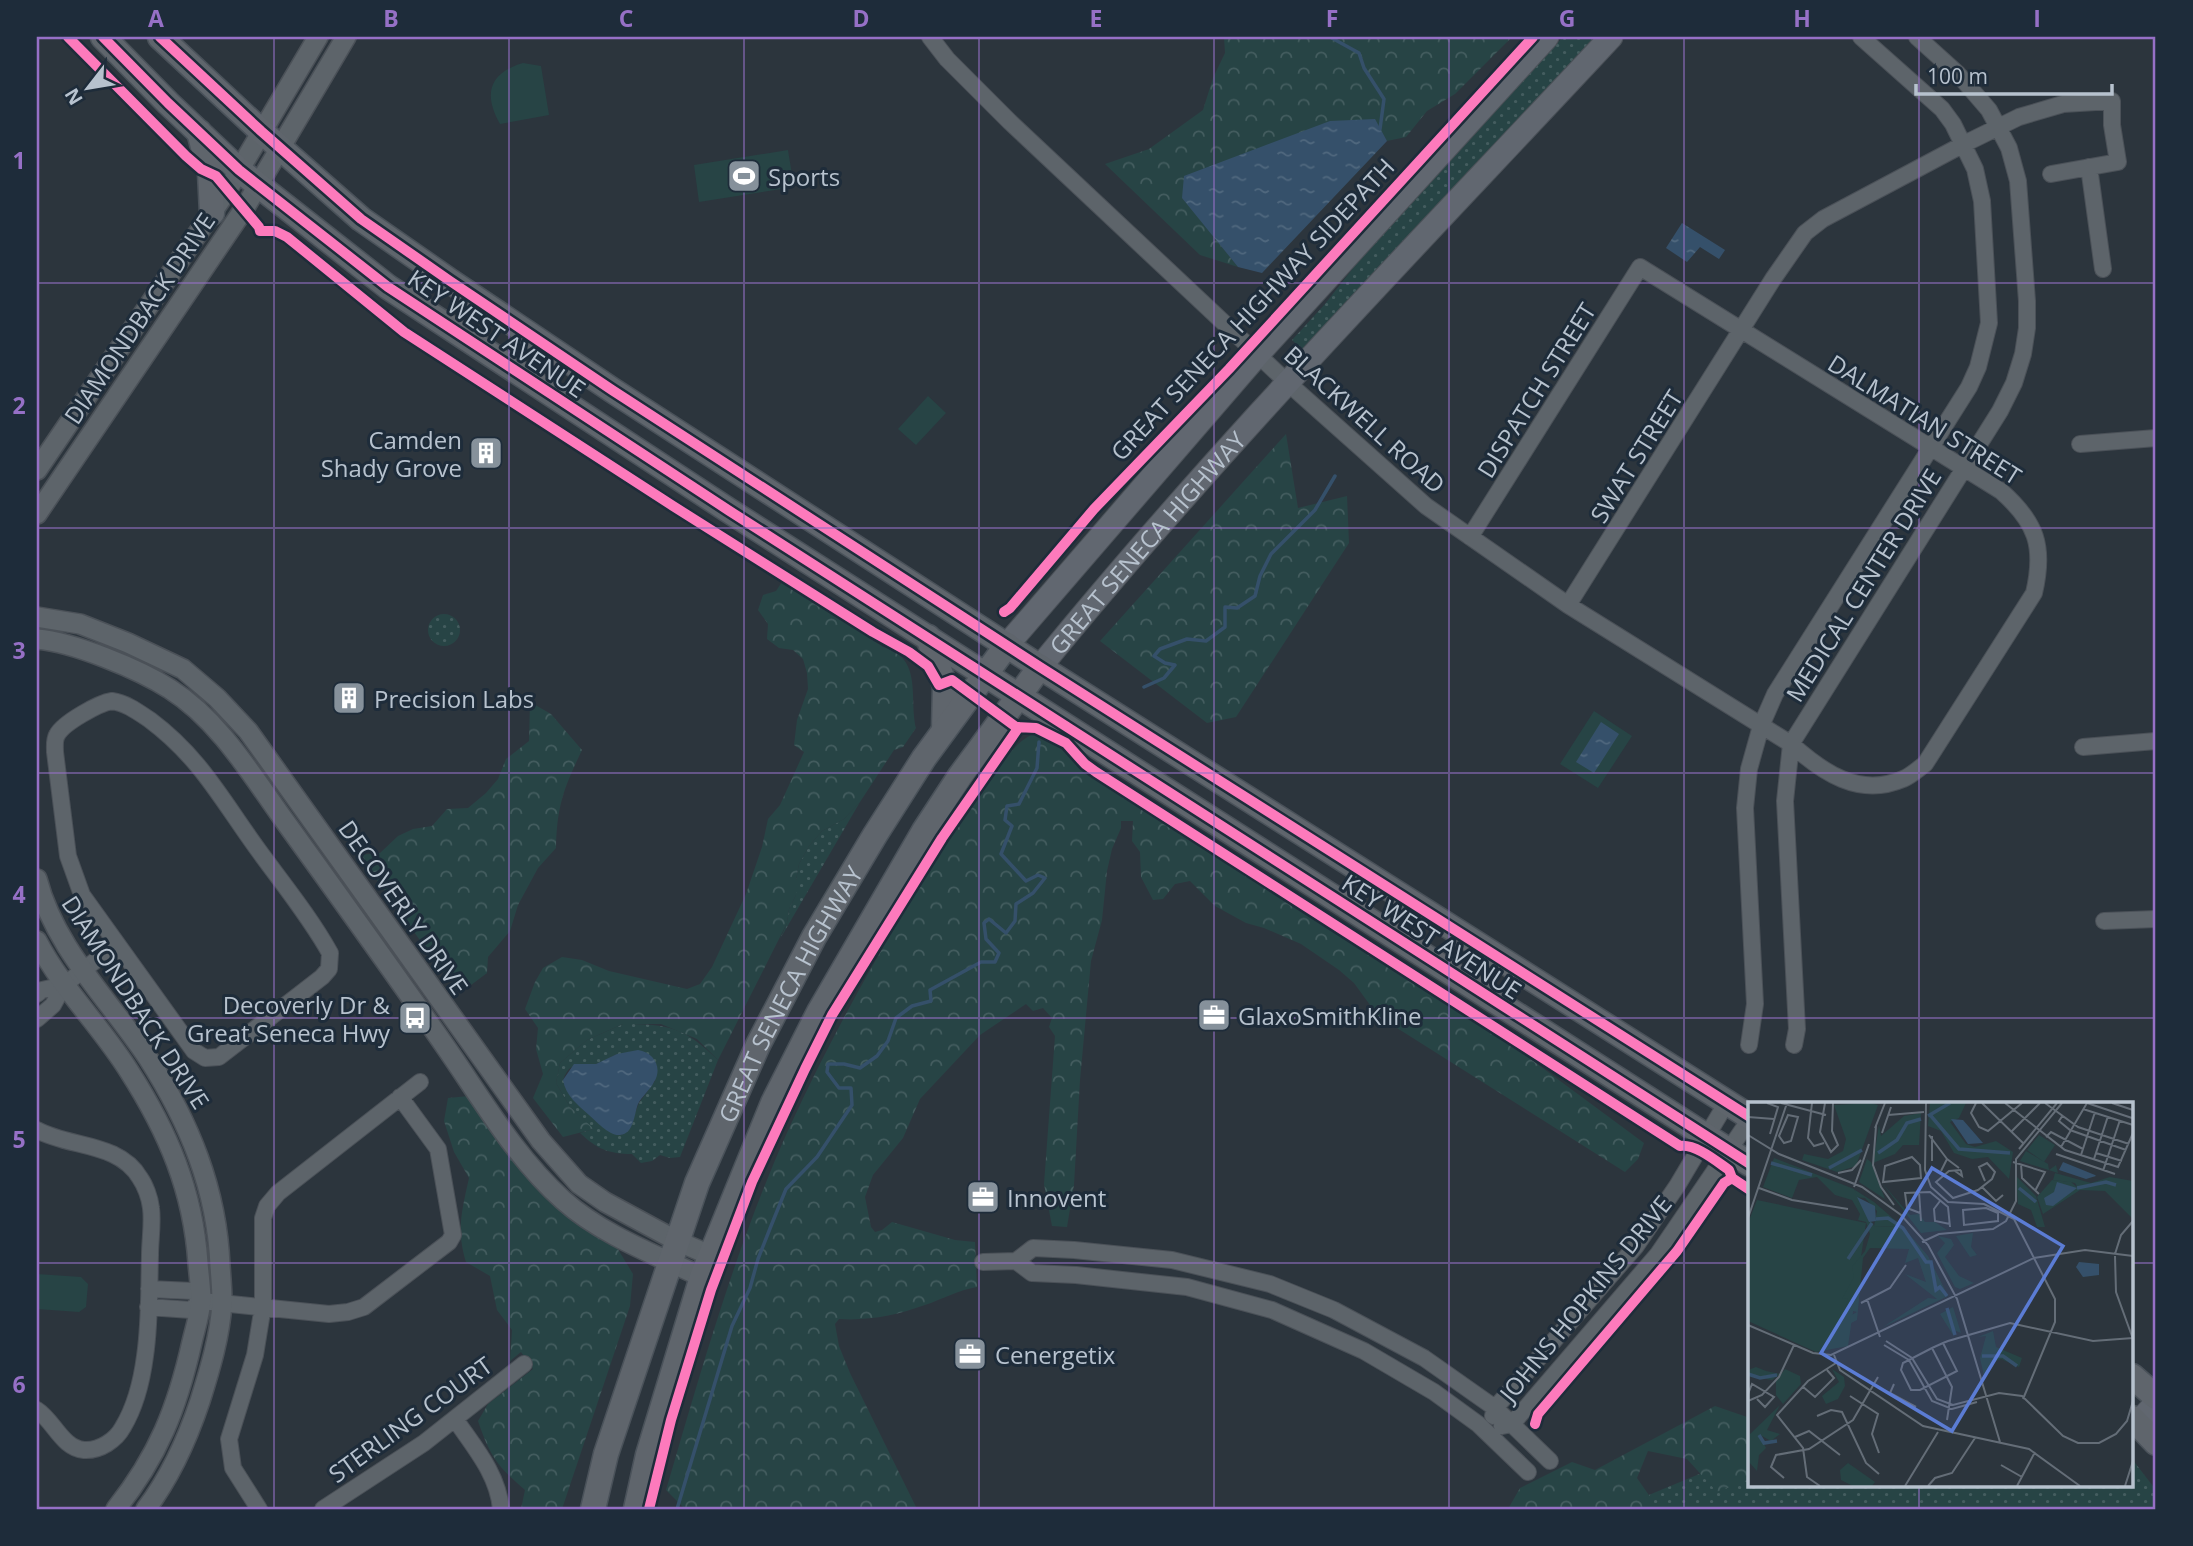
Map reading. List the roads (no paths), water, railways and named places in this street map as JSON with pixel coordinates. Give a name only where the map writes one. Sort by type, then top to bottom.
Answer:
[{"type":"main road","name":"KEY WEST AVENUE","points":[[103,37],[239,170],[388,287],[716,503],[1748,1163]]},
{"type":"main road","name":"KEY WEST AVENUE","points":[[160,37],[361,219],[450,281],[612,390],[1040,667],[1748,1117]]},
{"type":"main road","name":"GREAT SENECA HIGHWAY","points":[[593,1509],[606,1454],[696,1183],[770,1021],[814,937],[875,835],[944,730],[1007,645],[1259,354],[1547,37]]},
{"type":"main road","name":"GREAT SENECA HIGHWAY","points":[[636,1509],[648,1455],[707,1266],[774,1102],[819,1012],[924,831],[960,776],[1040,667],[1135,554],[1288,383],[1611,37]]},
{"type":"main road","points":[[198,131],[210,173],[212,213]]},
{"type":"main road","points":[[928,637],[945,686],[944,730]]},
{"type":"main road","points":[[2134,1378],[2156,1397]]},
{"type":"main road","points":[[2156,1403],[2135,1420],[2156,1443]]},
{"type":"main road","points":[[581,1509],[606,1454]]},
{"type":"street","name":"DIAMONDBACK DRIVE","points":[[37,470],[212,213],[318,37]]},
{"type":"street","name":"DIAMONDBACK DRIVE","points":[[37,514],[258,186],[346,37]]},
{"type":"street","name":"BLACKWELL ROAD","points":[[930,37],[947,59],[1010,122],[1288,383],[1426,506],[1568,605],[1791,744]]},
{"type":"street","name":"MEDICAL CENTER DRIVE","points":[[1749,1045],[1755,1004],[1745,808],[1749,769],[1761,726],[1774,694],[1969,387],[1978,367],[1989,323],[1982,201],[1975,169],[1964,144],[1942,109],[1861,37]]},
{"type":"street","name":"MEDICAL CENTER DRIVE","points":[[1791,744],[2000,411],[2014,383],[2023,354],[2027,301],[2018,181],[2009,148],[1980,98],[1917,37]]},
{"type":"street","name":"SWAT STREET","points":[[1568,605],[1805,233],[1823,219],[1964,144],[2029,113],[2063,104],[2112,101],[2112,125],[2118,162],[2089,167]]},
{"type":"street","points":[[2051,174],[2089,167],[2103,269]]},
{"type":"street","name":"DALMATIAN STREET","points":[[1640,267],[2001,491],[2029,520],[2037,544],[2039,571],[2034,593],[1925,764],[1904,779],[1862,787],[1812,763],[1791,744]]},
{"type":"street","name":"DISPATCH STREET","points":[[1470,537],[1640,267]]},
{"type":"street","points":[[2080,444],[2156,438]]},
{"type":"street","name":"DECOVERLY DRIVE","points":[[37,617],[80,624],[128,642],[183,670],[216,698],[256,742],[541,1141],[579,1184],[674,1251],[707,1266]]},
{"type":"street","name":"DECOVERLY DRIVE","points":[[37,639],[73,646],[119,664],[170,689],[201,715],[230,746],[368,936],[519,1154],[573,1208],[631,1243],[674,1251]]},
{"type":"street","points":[[112,701],[120,702],[142,715],[178,742],[196,761],[325,944],[331,963],[322,977],[234,1046],[219,1057],[205,1058],[194,1051],[117,944],[89,907],[71,869],[55,743],[62,729],[100,704],[112,701]]},
{"type":"street","points":[[2082,747],[2156,741]]},
{"type":"street","points":[[1791,744],[1786,801],[1797,1029],[1794,1045]]},
{"type":"street","name":"DIAMONDBACK DRIVE","points":[[37,879],[43,905],[58,934],[146,1056],[177,1105],[196,1147],[219,1235],[222,1303],[211,1367],[178,1460],[146,1509]]},
{"type":"street","points":[[2104,921],[2156,919]]},
{"type":"street","name":"DIAMONDBACK DRIVE","points":[[37,941],[64,985],[127,1067],[156,1115],[175,1155],[195,1231],[201,1301],[188,1361],[158,1448],[116,1509]]},
{"type":"street","points":[[37,1019],[52,1005],[64,985],[117,944]]},
{"type":"street","points":[[37,994],[42,990],[64,985]]},
{"type":"street","points":[[259,1509],[233,1468],[229,1439],[255,1355],[263,1306],[261,1229],[267,1206],[278,1193],[420,1082]]},
{"type":"street","points":[[149,1289],[193,1291],[201,1301],[328,1314],[348,1312],[364,1307],[449,1242],[453,1235],[439,1149],[400,1097]]},
{"type":"street","name":"JOHNS HOPKINS DRIVE","points":[[1487,1431],[1495,1408],[1636,1246],[1677,1186],[1727,1102]]},
{"type":"street","name":"JOHNS HOPKINS DRIVE","points":[[1487,1431],[1512,1424],[1658,1254],[1748,1121]]},
{"type":"street","points":[[37,1130],[56,1139],[118,1156],[130,1164],[140,1177],[151,1207],[145,1357],[136,1394],[123,1428],[116,1437],[94,1449],[75,1448],[66,1442],[37,1410]]},
{"type":"street","points":[[983,1262],[1016,1261],[1033,1248],[1074,1250],[1172,1260],[1248,1277],[1345,1316],[1424,1358],[1495,1408],[1550,1461]]},
{"type":"street","points":[[1016,1261],[1031,1273],[1187,1287],[1272,1310],[1364,1351],[1434,1392],[1487,1431],[1528,1472]]},
{"type":"street","points":[[148,1307],[191,1310],[201,1301]]},
{"type":"street","name":"STERLING COURT","points":[[323,1509],[424,1443],[524,1364]]},
{"type":"street","points":[[455,1419],[495,1479],[500,1492],[501,1509]]},
{"type":"water","points":[[1375,119],[1387,141],[1262,273],[1238,267],[1182,198],[1184,176],[1330,121]]},
{"type":"water","points":[[1682,223],[1725,250],[1719,259],[1700,247],[1687,262],[1666,248]]},
{"type":"water","points":[[1601,722],[1619,734],[1594,773],[1576,762]]},
{"type":"water","points":[[638,1050],[652,1057],[657,1066],[657,1077],[638,1104],[628,1131],[616,1135],[603,1128],[576,1103],[569,1095],[563,1080],[574,1064],[596,1064],[617,1054]]},
{"type":"waterway","points":[[1330,37],[1359,53],[1364,68],[1384,99],[1380,129]]},
{"type":"waterway","points":[[1144,687],[1164,678],[1175,665],[1165,663],[1154,656],[1160,649],[1187,639],[1206,641],[1225,627],[1225,607],[1237,608],[1255,596],[1260,576],[1271,554],[1315,510],[1335,476]]},
{"type":"waterway","points":[[677,1509],[732,1326],[750,1288],[758,1259],[786,1189],[817,1157],[852,1105],[851,1088],[839,1088],[827,1072],[828,1064],[860,1068],[877,1056],[888,1041],[896,1018],[912,1006],[931,1001],[930,990],[981,962],[995,962],[999,953],[986,939],[984,923],[989,919],[1006,933],[1015,921],[1016,904],[1033,893],[1045,878],[1038,875],[1026,881],[1001,854],[1012,826],[1005,820],[1007,806],[1019,804],[1037,768],[1039,742]]},
{"type":"place","name":"Sports","points":[[744,176]]},
{"type":"place","name":"Camden Shady Grove","points":[[486,453]]},
{"type":"place","name":"Precision Labs","points":[[349,698]]},
{"type":"place","name":"GlaxoSmithKline","points":[[1214,1015]]},
{"type":"place","name":"Decoverly Dr & Great Seneca Hwy","points":[[415,1018]]},
{"type":"place","name":"Innovent","points":[[983,1197]]},
{"type":"place","name":"Cenergetix","points":[[970,1354]]}]
